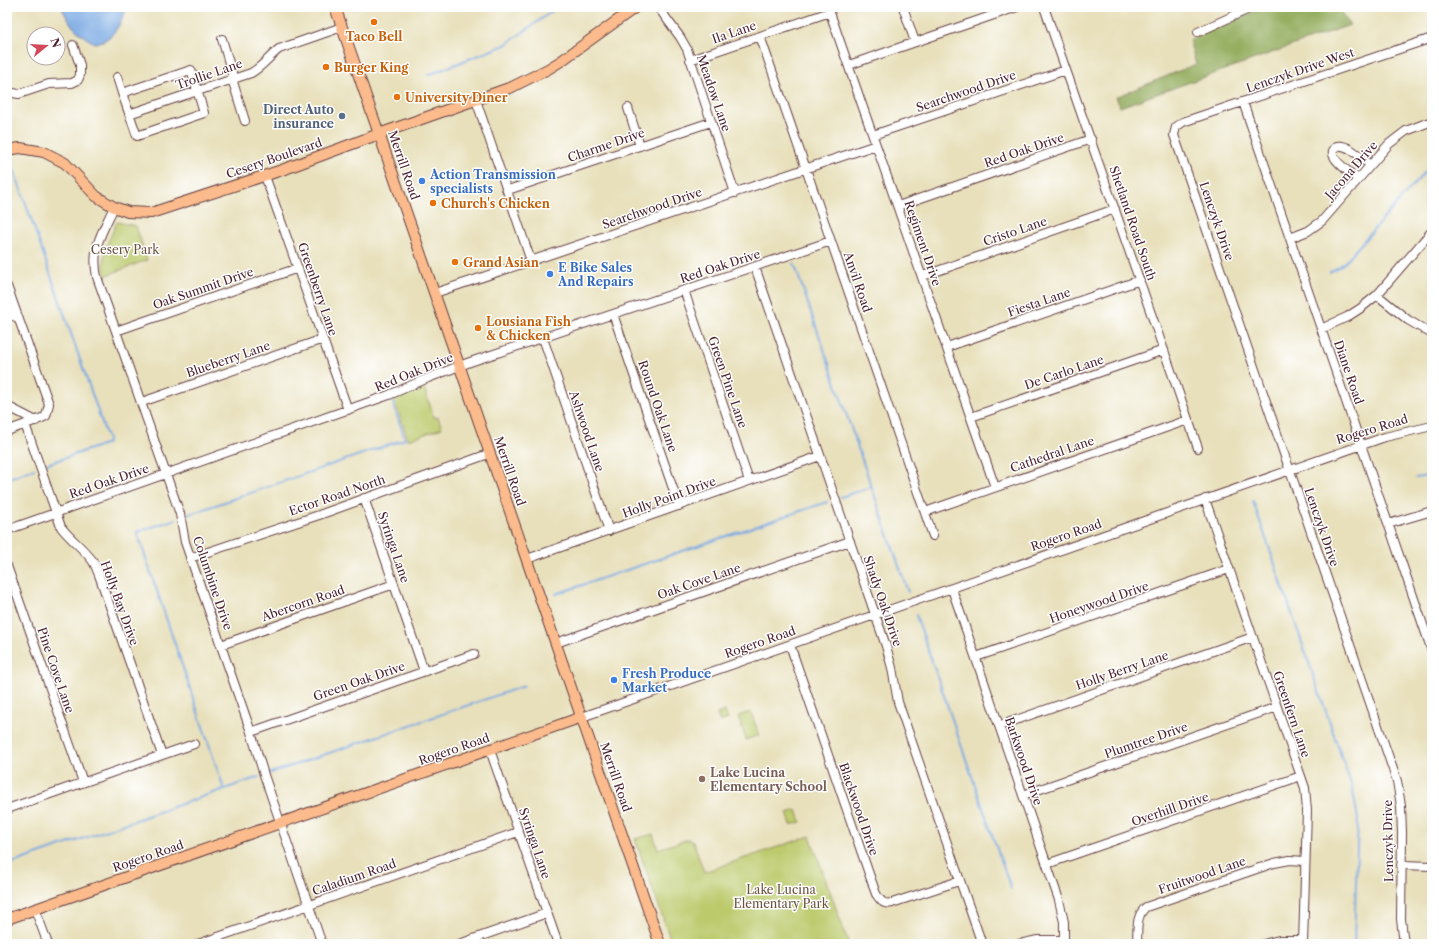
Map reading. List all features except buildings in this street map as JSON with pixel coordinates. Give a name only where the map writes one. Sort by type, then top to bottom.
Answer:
[{"type":"main road","name":"Merrill Road","points":[[334,7],[491,453],[660,944]]},
{"type":"main road","name":"Cesery Boulevard","points":[[7,150],[20,148],[44,152],[65,164],[96,196],[114,208],[128,212],[151,213],[265,176],[512,87],[548,69],[636,7]]},
{"type":"main road","name":"Rogero Road","points":[[7,919],[582,718]]},
{"type":"street","name":"Meadow Lane","points":[[658,7],[680,37],[690,60],[735,193]]},
{"type":"street","points":[[903,7],[916,42]]},
{"type":"street","points":[[849,65],[1018,7]]},
{"type":"street","name":"Shetland Road South","points":[[1044,7],[1198,448]]},
{"type":"street","points":[[1198,32],[1253,7]]},
{"type":"street","name":"Ila Lane","points":[[690,60],[829,10]]},
{"type":"street","name":"Regiment Drive","points":[[829,10],[923,276],[995,487]]},
{"type":"street","name":"Trollie Lane","points":[[129,114],[251,73],[259,68],[279,49],[342,27]]},
{"type":"street","name":"Anvil Road","points":[[760,36],[933,536]]},
{"type":"street","name":"Lenczyk Drive West","points":[[1176,127],[1183,122],[1432,38]]},
{"type":"street","points":[[222,39],[245,121]]},
{"type":"street","points":[[7,92],[19,94],[49,84],[72,83],[78,80],[80,75],[80,65],[74,45]]},
{"type":"street","points":[[117,77],[122,93],[129,114],[137,136],[204,113],[191,70],[122,93]]},
{"type":"street","name":"Searchwood Drive","points":[[873,135],[1066,70]]},
{"type":"street","points":[[476,100],[531,261]]},
{"type":"street","name":"Diane Road","points":[[1243,102],[1432,651]]},
{"type":"street","points":[[628,108],[640,146]]},
{"type":"street","name":"Jacona Drive","points":[[1290,238],[1308,231],[1322,221],[1389,144],[1406,131],[1432,121]]},
{"type":"street","name":"Charme Drive","points":[[508,190],[711,122]]},
{"type":"street","name":"Lenczyk Drive","points":[[1176,127],[1174,135],[1397,782],[1402,806],[1401,919],[1404,944]]},
{"type":"street","name":"Red Oak Drive","points":[[898,206],[1091,139]]},
{"type":"street","name":"Searchwood Drive","points":[[435,293],[876,145]]},
{"type":"street","points":[[1358,179],[1336,161],[1333,156],[1333,150],[1337,146],[1342,145],[1348,147],[1370,165]]},
{"type":"street","name":"Greenberry Lane","points":[[265,176],[348,410]]},
{"type":"street","name":"Columbine Drive","points":[[114,208],[95,253],[97,276],[180,514],[184,542],[251,732],[280,823],[322,944]]},
{"type":"street","name":"Cristo Lane","points":[[923,276],[1115,209]]},
{"type":"street","points":[[1320,328],[1347,317],[1362,308],[1377,295],[1432,231]]},
{"type":"street","name":"Red Oak Drive","points":[[7,530],[390,395],[460,366],[831,241]]},
{"type":"street","name":"Shady Oak Drive","points":[[755,267],[875,615],[892,668],[898,702],[982,944]]},
{"type":"street","name":"Oak Summit Drive","points":[[116,331],[298,268]]},
{"type":"street","name":"Fiesta Lane","points":[[947,347],[1140,280]]},
{"type":"street","points":[[7,286],[49,404],[46,416],[7,431]]},
{"type":"street","name":"Green Pine Lane","points":[[684,290],[749,481]]},
{"type":"street","points":[[1377,295],[1408,320],[1432,334]]},
{"type":"street","points":[[7,313],[18,318]]},
{"type":"street","name":"Round Oak Lane","points":[[614,314],[679,506]]},
{"type":"street","name":"Ashwood Lane","points":[[543,338],[609,531]]},
{"type":"street","name":"Blueberry Lane","points":[[142,402],[323,339]]},
{"type":"street","name":"De Carlo Lane","points":[[971,416],[1164,350]]},
{"type":"street","points":[[7,406],[36,420]]},
{"type":"street","name":"Cathedral Lane","points":[[925,512],[1188,420]]},
{"type":"street","name":"Holly Bay Drive","points":[[25,424],[61,527],[93,561],[162,755]]},
{"type":"street","name":"Rogero Road","points":[[582,718],[1392,434],[1432,426]]},
{"type":"street","name":"Ector Road North","points":[[190,558],[491,453]]},
{"type":"street","name":"Holly Point Drive","points":[[527,559],[820,456]]},
{"type":"street","name":"Syringa Lane","points":[[364,498],[424,671]]},
{"type":"street","name":"Greenfern Lane","points":[[1205,500],[1301,776],[1307,799],[1303,942]]},
{"type":"street","points":[[1388,524],[1432,511]]},
{"type":"street","name":"Oak Cove Lane","points":[[556,643],[850,541]]},
{"type":"street","name":"Pine Cove Lane","points":[[7,566],[83,782]]},
{"type":"street","name":"Honeywood Drive","points":[[976,657],[1229,569]]},
{"type":"street","name":"Abercorn Road","points":[[221,645],[394,584]]},
{"type":"street","name":"Barkwood Drive","points":[[952,589],[1062,911],[1064,922],[1064,942]]},
{"type":"street","name":"Holly Berry Lane","points":[[999,726],[1253,637]]},
{"type":"street","name":"Blackwood Drive","points":[[790,645],[876,894],[880,901],[886,904],[892,903],[960,881]]},
{"type":"street","name":"Green Oak Drive","points":[[251,732],[474,654]]},
{"type":"street","name":"Plumtree Drive","points":[[1023,795],[1277,707]]},
{"type":"street","points":[[7,809],[194,744]]},
{"type":"street","name":"Syringa Lane","points":[[490,750],[558,944]]},
{"type":"street","name":"Overhill Drive","points":[[1047,864],[1301,776]]},
{"type":"street","name":"Caladium Road","points":[[198,944],[518,832]]},
{"type":"street","name":"Fruitwood Lane","points":[[1138,944],[1138,918],[1146,907],[1274,863],[1290,860],[1305,861]]},
{"type":"street","points":[[1402,865],[1432,866]]},
{"type":"street","points":[[36,909],[48,944]]},
{"type":"street","points":[[459,944],[547,913]]},
{"type":"street","points":[[1019,944],[1038,940],[1064,942]]},
{"type":"street","points":[[1264,944],[1279,940],[1303,942]]},
{"type":"green space","points":[[1265,7],[1339,7],[1338,8],[1350,25],[1120,107],[1116,97],[1196,64],[1189,40]]},
{"type":"green space","name":"Cesery Park","points":[[117,222],[136,226],[147,260],[105,276],[104,260],[106,248]]},
{"type":"green space","points":[[424,387],[434,418],[438,417],[442,428],[408,440],[394,400]]},
{"type":"green space","points":[[725,711],[728,719],[720,722],[717,714]]},
{"type":"green space","points":[[751,712],[759,735],[746,740],[738,716]]},
{"type":"green space","points":[[797,810],[801,822],[791,825],[787,813]]},
{"type":"green space","name":"Lake Lucina Elementary Park","points":[[653,834],[658,849],[689,839],[693,841],[704,872],[810,836],[849,944],[672,944],[635,839]]},
{"type":"water","points":[[61,7],[127,7],[115,31],[101,42],[94,43],[74,28]]},
{"type":"waterway","points":[[428,75],[505,45],[558,7]]},
{"type":"waterway","points":[[11,161],[108,440],[108,443],[47,464]]},
{"type":"waterway","points":[[1330,272],[1343,264],[1425,172],[1432,168]]},
{"type":"waterway","points":[[794,263],[908,592]]},
{"type":"waterway","points":[[187,515],[405,439],[392,401]]},
{"type":"waterway","points":[[7,479],[34,469]]},
{"type":"waterway","points":[[1416,478],[1432,475]]},
{"type":"waterway","points":[[841,497],[872,487]]},
{"type":"waterway","points":[[1253,501],[1352,787],[1358,818],[1354,944]]},
{"type":"waterway","points":[[556,594],[827,502]]},
{"type":"waterway","points":[[176,519],[137,532],[224,789]]},
{"type":"waterway","points":[[916,615],[1011,889]]},
{"type":"waterway","points":[[268,774],[524,686]]},
{"type":"waterway","points":[[7,865],[259,777]]},
{"type":"place","name":"Taco Bell","points":[[374,22]]},
{"type":"place","name":"Burger King","points":[[326,67]]},
{"type":"place","name":"University Diner","points":[[397,97]]},
{"type":"place","name":"Direct Auto insurance","points":[[342,116]]},
{"type":"place","name":"Action Transmission specialists","points":[[422,181]]},
{"type":"place","name":"Church's Chicken","points":[[433,203]]},
{"type":"place","name":"Grand Asian","points":[[455,262]]},
{"type":"place","name":"E Bike Sales And Repairs","points":[[550,274]]},
{"type":"place","name":"Lousiana Fish & Chicken","points":[[478,328]]},
{"type":"place","name":"Fresh Produce Market","points":[[614,680]]},
{"type":"place","name":"Lake Lucina Elementary School","points":[[702,779]]}]
